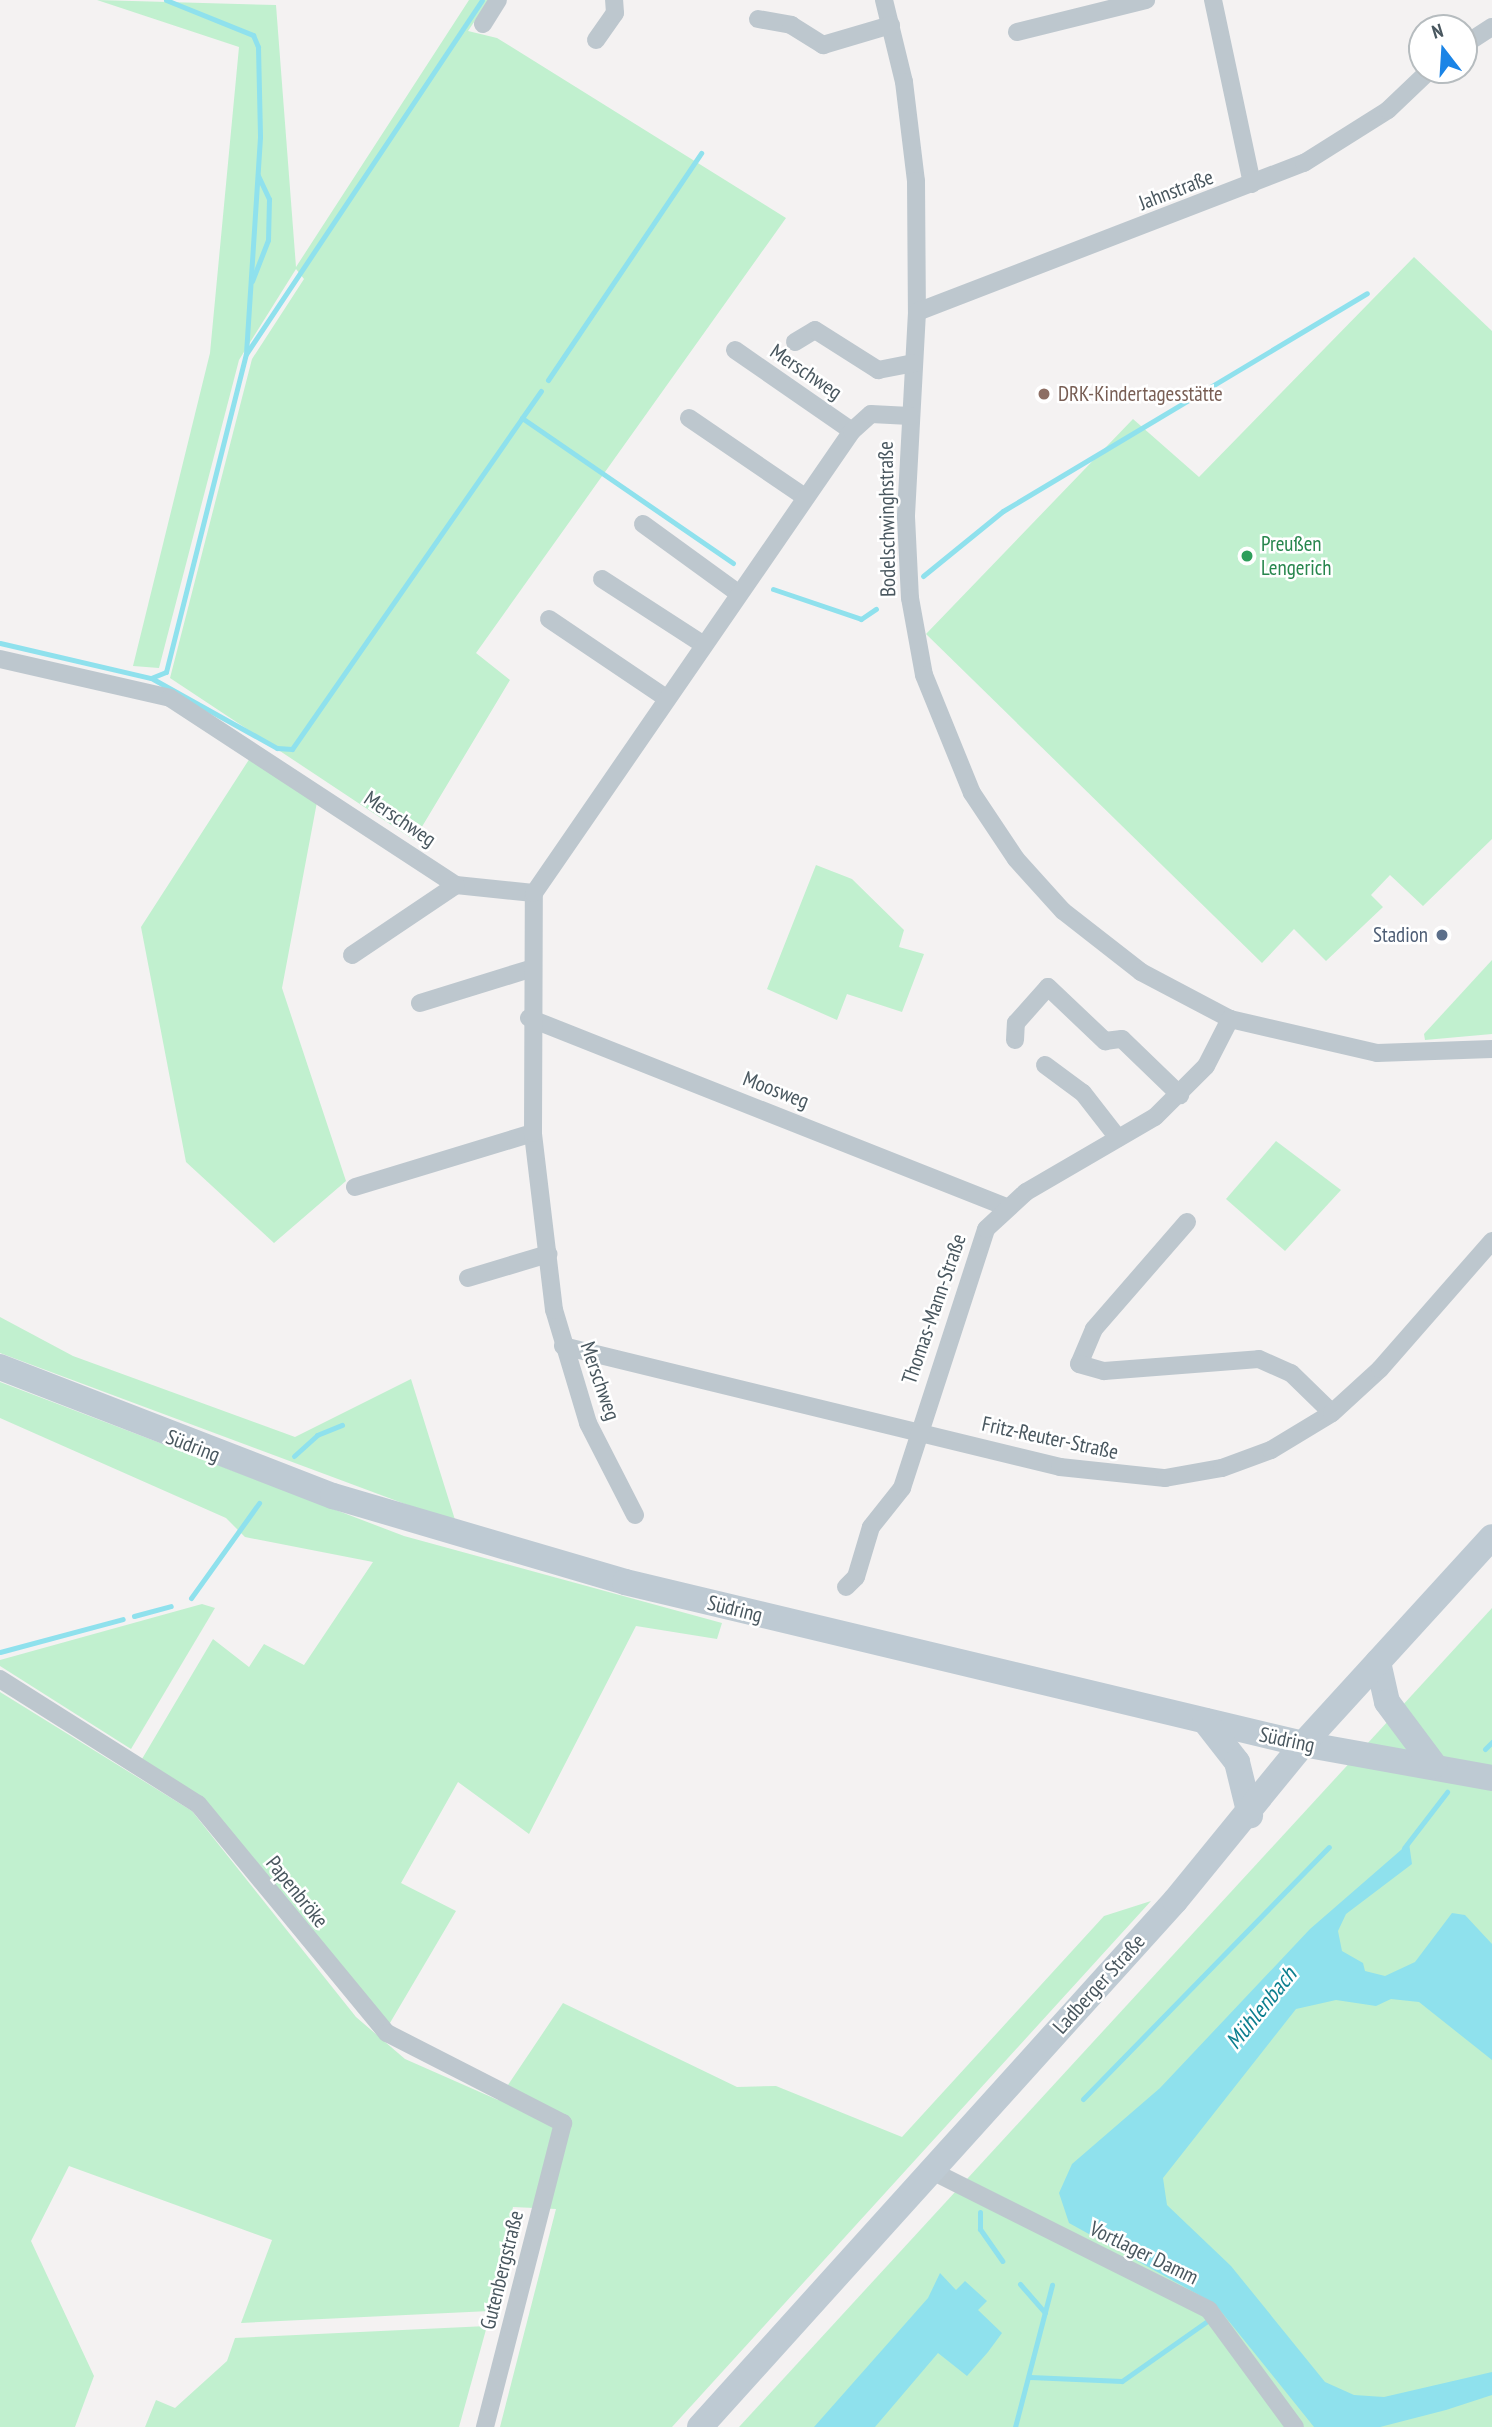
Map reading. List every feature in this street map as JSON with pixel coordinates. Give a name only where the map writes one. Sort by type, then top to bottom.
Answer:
[{"type":"main road","name":"Südring","points":[[0,1367],[321,1492],[546,1560],[1303,1744],[1434,1765],[1492,1779]]},
{"type":"main road","name":"Ladberger Straße","points":[[700,2427],[1250,1815],[1303,1744],[1492,1537]]},
{"type":"main road","points":[[1378,1661],[1387,1702],[1434,1765]]},
{"type":"main road","points":[[1205,1721],[1237,1762],[1250,1815]]},
{"type":"street","points":[[482,24],[499,0]]},
{"type":"street","points":[[596,40],[614,13],[614,0]]},
{"type":"street","name":"Bodelschwinghstraße","points":[[884,0],[912,125],[917,312],[910,416],[906,558],[914,632],[941,726],[972,793],[1016,859],[1091,935],[1141,972],[1230,1019],[1377,1053],[1492,1049]]},
{"type":"street","points":[[1017,32],[1146,0]]},
{"type":"street","points":[[1213,0],[1252,184]]},
{"type":"street","points":[[758,19],[791,25],[822,45],[891,25]]},
{"type":"street","name":"Jahnstraße","points":[[917,312],[1252,184],[1350,138],[1414,84]]},
{"type":"street","name":"Merschweg","points":[[795,342],[815,330],[878,370],[913,363]]},
{"type":"street","name":"Merschweg","points":[[735,351],[852,430]]},
{"type":"street","points":[[534,893],[852,430],[871,414],[910,416]]},
{"type":"street","points":[[690,418],[805,497]]},
{"type":"street","points":[[643,524],[738,593]]},
{"type":"street","points":[[602,579],[704,645]]},
{"type":"street","points":[[549,619],[667,698]]},
{"type":"street","name":"Merschweg","points":[[0,659],[170,698],[253,747],[456,885],[534,893],[529,1018],[533,1133],[548,1254],[563,1346],[588,1423],[635,1515]]},
{"type":"street","points":[[352,954],[456,885]]},
{"type":"street","points":[[420,1003],[530,969]]},
{"type":"street","points":[[1015,1040],[1016,1023],[1048,987],[1105,1041],[1122,1039],[1180,1095]]},
{"type":"street","name":"Moosweg","points":[[529,1018],[1006,1207]]},
{"type":"street","name":"Thomas-Mann-Straße","points":[[846,1587],[856,1577],[871,1527],[902,1488],[975,1249],[1006,1207],[1118,1138],[1180,1095],[1206,1066],[1230,1019]]},
{"type":"street","points":[[1045,1065],[1083,1093],[1118,1138]]},
{"type":"street","points":[[355,1187],[533,1133]]},
{"type":"street","points":[[1187,1222],[1094,1329],[1079,1364],[1104,1371],[1259,1359],[1291,1373],[1332,1413]]},
{"type":"street","name":"Fritz-Reuter-Straße","points":[[563,1346],[1060,1467],[1165,1478],[1222,1468],[1271,1450],[1332,1413],[1380,1369],[1492,1241]]},
{"type":"street","points":[[468,1278],[548,1254]]},
{"type":"street","name":"Papenbröke","points":[[0,1679],[198,1804],[387,2033],[563,2123]]},
{"type":"street","name":"Gutenbergstraße","points":[[485,2427],[563,2123]]},
{"type":"street","name":"Vortlager Damm","points":[[930,2169],[1209,2310],[1295,2427]]},
{"type":"green space","points":[[97,0],[276,5],[296,267],[469,0],[489,0],[468,31],[497,38],[786,218],[476,653],[510,680],[414,840],[170,678],[252,359],[304,279],[296,269],[239,360],[159,668],[133,666],[210,353],[239,47]]},
{"type":"green space","name":"Preußen Lengerich","points":[[1414,257],[1492,331],[1492,839],[1423,906],[1390,875],[1371,895],[1383,907],[1326,961],[1294,929],[1262,963],[926,634],[1133,419],[1199,477]]},
{"type":"green space","points":[[250,758],[317,802],[282,988],[346,1181],[274,1243],[186,1162],[141,927]]},
{"type":"green space","points":[[816,865],[852,879],[904,930],[899,947],[924,954],[902,1012],[847,994],[837,1020],[767,989]]},
{"type":"green space","points":[[1492,960],[1492,1034],[1425,1040],[1424,1034]]},
{"type":"green space","points":[[1276,1141],[1341,1190],[1285,1251],[1226,1199]]},
{"type":"green space","points":[[0,1317],[73,1356],[295,1437],[411,1379],[456,1523],[0,1353]]},
{"type":"green space","points":[[0,1382],[404,1536],[722,1623],[717,1639],[636,1626],[529,1834],[458,1782],[401,1883],[456,1911],[387,2028],[203,1798],[142,1759],[213,1639],[249,1667],[264,1644],[304,1665],[373,1562],[245,1537],[226,1518],[0,1418]]},
{"type":"green space","points":[[202,1604],[215,1608],[131,1749],[0,1666],[0,1660]]},
{"type":"green space","points":[[1492,1608],[1492,2427],[739,2427]]},
{"type":"green space","points":[[0,1692],[192,1811],[356,2017],[405,2059],[498,2100],[563,2003],[737,2087],[776,2086],[902,2137],[1104,1916],[1151,1901],[672,2427],[500,2427],[556,2209],[513,2207],[490,2311],[241,2323],[272,2240],[69,2166],[31,2241],[94,2376],[75,2427],[0,2427]]},
{"type":"green space","points":[[487,2326],[459,2427],[145,2427],[156,2400],[175,2408],[227,2361],[235,2338]]},
{"type":"water","points":[[1409,1843],[1412,1864],[1346,1914],[1338,1931],[1342,1951],[1363,1963],[1365,1971],[1385,1976],[1415,1962],[1452,1913],[1465,1915],[1492,1944],[1492,2060],[1419,2002],[1391,1999],[1376,2006],[1336,2000],[1296,2009],[1163,2178],[1167,2205],[1231,2266],[1325,2382],[1354,2395],[1384,2397],[1492,2372],[1492,2395],[1446,2410],[1380,2427],[1314,2427],[1215,2304],[1069,2223],[1059,2193],[1072,2164],[1160,2088],[1310,1929]]},
{"type":"water","points":[[940,2273],[956,2290],[965,2281],[987,2301],[978,2310],[1002,2333],[988,2352],[967,2376],[938,2353],[875,2427],[814,2427],[928,2298]]},
{"type":"waterway","points":[[166,0],[253,35],[258,47],[260,137],[246,352]]},
{"type":"waterway","points":[[0,643],[151,678],[166,672],[246,354],[482,0]]},
{"type":"waterway","points":[[548,380],[701,153]]},
{"type":"waterway","points":[[252,281],[268,240],[269,199],[258,175]]},
{"type":"waterway","points":[[923,576],[1003,511],[1367,293]]},
{"type":"waterway","points":[[522,418],[541,391]]},
{"type":"waterway","points":[[153,679],[277,748],[292,749],[522,418],[733,563]]},
{"type":"waterway","points":[[773,589],[861,619],[876,609]]},
{"type":"waterway","points":[[294,1456],[317,1435],[342,1425]]},
{"type":"waterway","points":[[191,1598],[259,1503]]},
{"type":"waterway","points":[[134,1616],[171,1606]]},
{"type":"waterway","points":[[0,1652],[123,1619]]},
{"type":"waterway","name":"Mühlenbach","points":[[1485,1749],[1492,1742]]},
{"type":"waterway","name":"Mühlenbach","points":[[1404,1848],[1447,1792]]},
{"type":"waterway","points":[[1083,2099],[1329,1847]]},
{"type":"waterway","points":[[980,2212],[980,2229],[1002,2261]]},
{"type":"waterway","points":[[1020,2284],[1045,2313]]},
{"type":"waterway","name":"Mühlenbach","points":[[1015,2427],[1052,2285]]},
{"type":"waterway","points":[[1030,2377],[1122,2381],[1206,2322]]},
{"type":"place","name":"DRK-Kindertagesstätte","points":[[1044,394]]},
{"type":"place","name":"Preußen Lengerich","points":[[1247,556]]},
{"type":"place","name":"Stadion","points":[[1442,935]]}]
